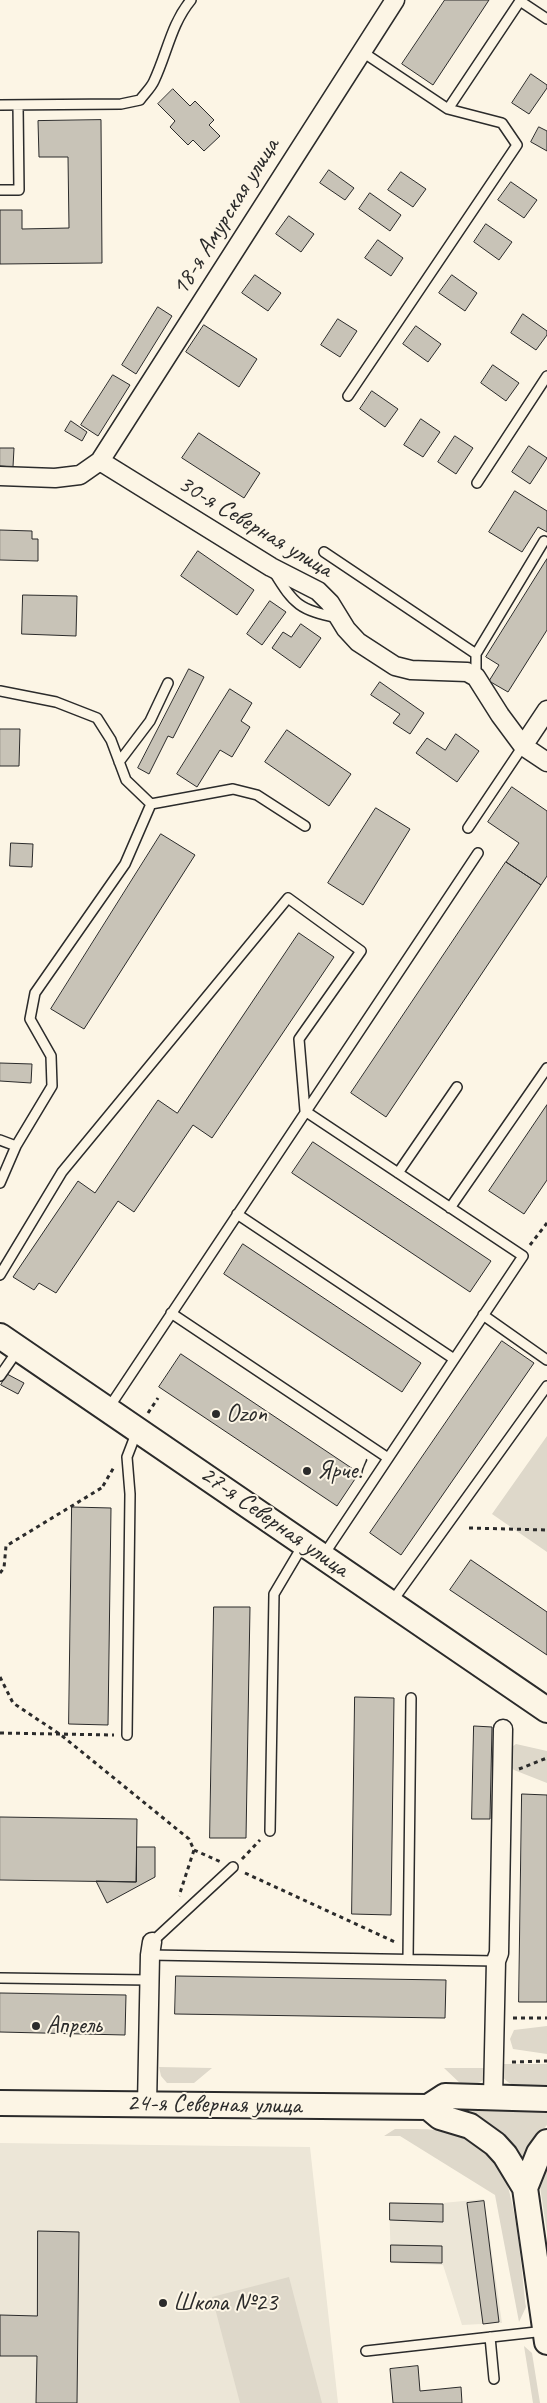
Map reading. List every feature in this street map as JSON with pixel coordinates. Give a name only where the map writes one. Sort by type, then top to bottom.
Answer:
[{"type":"main road","name":"27-я Северная улица","points":[[10,1342],[547,1710]]},
{"type":"main road","name":"24-я Северная улица","points":[[0,2103],[428,2107],[445,2096],[547,2098]]},
{"type":"main road","points":[[428,2107],[440,2117],[470,2126],[495,2144],[505,2156],[524,2188],[546,2336]]},
{"type":"main road","points":[[524,2188],[539,2152],[547,2142]]},
{"type":"street","name":"18-я Амурская улица","points":[[100,461],[395,0]]},
{"type":"street","points":[[0,476],[55,478],[80,474],[100,461]]},
{"type":"street","name":"30-я Северная улица","points":[[100,461],[271,567],[318,591],[330,603],[358,642],[395,666],[411,670],[467,672],[476,677]]},
{"type":"street","points":[[476,677],[500,715],[523,746],[547,762]]},
{"type":"street","points":[[523,746],[547,710]]},
{"type":"street","points":[[493,2097],[496,1960],[499,1953],[503,1729]]},
{"type":"street","points":[[147,2105],[151,1948]]},
{"type":"lane","points":[[0,106],[121,104],[140,100],[153,83],[164,50],[181,11],[192,0]]},
{"type":"lane","points":[[448,109],[520,1],[547,19]]},
{"type":"lane","points":[[348,396],[517,145],[502,123],[448,109],[361,51]]},
{"type":"lane","points":[[0,190],[19,190],[18,105]]},
{"type":"lane","points":[[477,483],[547,376]]},
{"type":"lane","points":[[476,677],[476,654],[544,541]]},
{"type":"lane","points":[[324,552],[476,654]]},
{"type":"lane","points":[[119,762],[150,721],[168,683]]},
{"type":"lane","points":[[0,691],[56,702],[97,718],[112,740],[126,780],[151,804]]},
{"type":"lane","points":[[468,828],[523,746]]},
{"type":"lane","points":[[151,804],[233,789],[257,796],[305,826]]},
{"type":"lane","points":[[0,1183],[16,1146],[52,1086],[51,1056],[30,1019],[35,993],[125,864],[151,804]]},
{"type":"lane","points":[[108,1409],[478,853]]},
{"type":"lane","points":[[0,1275],[62,1172],[288,898],[361,951],[299,1039],[305,1111]]},
{"type":"lane","points":[[450,1208],[547,1068]]},
{"type":"lane","points":[[398,1173],[457,1087]]},
{"type":"lane","points":[[270,1831],[274,1594],[313,1550],[388,1458],[523,1256],[305,1111]]},
{"type":"lane","points":[[0,1140],[16,1146]]},
{"type":"lane","points":[[237,1214],[454,1359]]},
{"type":"lane","points":[[171,1313],[388,1458]]},
{"type":"lane","points":[[483,1315],[547,1360]]},
{"type":"lane","points":[[0,1376],[10,1342]]},
{"type":"lane","points":[[391,1604],[547,1386]]},
{"type":"lane","points":[[127,1735],[130,1494],[127,1457],[138,1429]]},
{"type":"lane","points":[[408,1959],[411,1698]]},
{"type":"lane","points":[[151,1948],[233,1867]]},
{"type":"lane","points":[[151,1948],[408,1959],[496,1960]]},
{"type":"lane","points":[[0,1978],[149,1980]]},
{"type":"lane","points":[[366,2351],[490,2337],[546,2336]]},
{"type":"lane","points":[[490,2337],[494,2379]]},
{"type":"path","points":[[523,1256],[547,1223]]},
{"type":"path","points":[[0,1573],[4,1568],[6,1546],[103,1487]]},
{"type":"path","points":[[468,1528],[547,1530]]},
{"type":"path","points":[[0,1677],[13,1703],[62,1735],[189,1840],[194,1850],[408,1948]]},
{"type":"path","points":[[0,1733],[127,1735]]},
{"type":"path","points":[[502,1776],[547,1758]]},
{"type":"path","points":[[233,1867],[270,1831]]},
{"type":"path","points":[[177,1904],[194,1850]]},
{"type":"path","points":[[495,2018],[547,2018]]},
{"type":"path","points":[[494,2062],[547,2061]]},
{"type":"shaded area","points":[[547,1436],[547,1552],[492,1514]]},
{"type":"shaded area","points":[[516,1744],[547,1751],[547,1783],[514,1770],[505,1761],[509,1749]]},
{"type":"shaded area","points":[[547,2026],[547,2054],[513,2049],[510,2039],[514,2030]]},
{"type":"shaded area","points":[[499,2064],[547,2064],[547,2087],[523,2086],[509,2083],[504,2079]]},
{"type":"shaded area","points":[[159,2067],[212,2068],[194,2083],[167,2083],[161,2076]]},
{"type":"shaded area","points":[[444,2068],[489,2068],[483,2080],[477,2084],[463,2086]]},
{"type":"shaded area","points":[[446,2107],[547,2109],[547,2125],[533,2142],[522,2163],[506,2141],[490,2127]]},
{"type":"shaded area","points":[[395,2129],[438,2130],[463,2136],[488,2151],[500,2167],[512,2205],[520,2250],[526,2307],[519,2322],[495,2195],[400,2136],[384,2136]]},
{"type":"shaded area","name":"Школа №23","points":[[0,2143],[310,2147],[338,2403],[0,2403]]},
{"type":"shaded area","points":[[547,2159],[547,2233],[539,2180]]},
{"type":"shaded area","points":[[484,2199],[502,2323],[462,2325],[443,2265],[391,2263],[389,2202],[443,2203]]},
{"type":"shaded area","points":[[289,2277],[322,2403],[240,2403],[212,2297]]},
{"type":"shaded area","points":[[524,2346],[532,2353],[540,2403],[533,2403]]},
{"type":"building","points":[[445,0],[489,0],[433,85],[402,64]]},
{"type":"building","points":[[531,74],[547,85],[547,88],[529,114],[512,103]]},
{"type":"building","points":[[173,89],[190,106],[195,101],[214,120],[209,125],[220,136],[204,151],[193,140],[188,145],[170,127],[175,121],[158,104]]},
{"type":"building","points":[[101,120],[102,263],[0,264],[0,210],[22,210],[22,229],[69,228],[68,157],[39,157],[38,121]]},
{"type":"building","points":[[539,127],[547,131],[547,151],[531,142]]},
{"type":"building","points":[[329,170],[354,188],[345,200],[320,183]]},
{"type":"building","points":[[401,172],[426,189],[413,207],[388,190]]},
{"type":"building","points":[[511,182],[537,200],[524,218],[498,200]]},
{"type":"building","points":[[370,193],[401,215],[390,231],[359,209]]},
{"type":"building","points":[[289,216],[314,234],[301,252],[276,234]]},
{"type":"building","points":[[486,224],[512,242],[499,260],[474,242]]},
{"type":"building","points":[[378,240],[403,258],[391,276],[365,258]]},
{"type":"building","points":[[255,275],[281,293],[268,311],[242,293]]},
{"type":"building","points":[[452,275],[477,293],[465,311],[439,293]]},
{"type":"building","points":[[158,307],[172,316],[136,374],[122,365]]},
{"type":"building","points":[[523,314],[547,331],[547,335],[536,350],[511,333]]},
{"type":"building","points":[[338,319],[357,331],[340,357],[321,345]]},
{"type":"building","points":[[204,325],[257,359],[239,387],[186,352]]},
{"type":"building","points":[[416,326],[441,344],[428,362],[403,344]]},
{"type":"building","points":[[493,365],[519,383],[506,401],[481,383]]},
{"type":"building","points":[[113,375],[130,385],[98,436],[81,425]]},
{"type":"building","points":[[372,391],[398,409],[385,427],[360,409]]},
{"type":"building","points":[[421,419],[440,432],[423,457],[404,445]]},
{"type":"building","points":[[71,421],[87,432],[82,441],[65,431]]},
{"type":"building","points":[[199,433],[260,473],[244,498],[182,458]]},
{"type":"building","points":[[455,436],[473,448],[456,474],[438,462]]},
{"type":"building","points":[[529,446],[547,458],[530,484],[512,472]]},
{"type":"building","points":[[0,448],[14,448],[13,467],[0,466]]},
{"type":"building","points":[[515,491],[547,511],[547,532],[538,527],[522,552],[489,532]]},
{"type":"building","points":[[0,530],[32,531],[32,539],[38,539],[38,561],[0,560]]},
{"type":"building","points":[[198,551],[254,590],[237,615],[181,576]]},
{"type":"building","points":[[547,559],[547,630],[508,692],[489,681],[499,665],[486,657]]},
{"type":"building","points":[[23,595],[77,596],[76,636],[22,634]]},
{"type":"building","points":[[270,601],[286,612],[262,645],[247,634]]},
{"type":"building","points":[[301,624],[321,638],[300,668],[272,648],[283,632],[291,637]]},
{"type":"building","points":[[189,669],[204,677],[173,738],[168,736],[149,774],[138,768]]},
{"type":"building","points":[[380,682],[424,713],[410,734],[393,723],[400,714],[371,695]]},
{"type":"building","points":[[230,689],[252,703],[241,721],[250,727],[232,757],[220,750],[197,787],[177,774]]},
{"type":"building","points":[[0,729],[20,729],[19,766],[0,766]]},
{"type":"building","points":[[287,730],[351,774],[329,806],[265,762]]},
{"type":"building","points":[[456,734],[479,751],[457,782],[416,753],[427,738],[445,750]]},
{"type":"building","points":[[512,787],[547,811],[547,876],[541,885],[506,862],[519,843],[488,822]]},
{"type":"building","points":[[376,808],[410,829],[363,905],[328,883]]},
{"type":"building","points":[[161,834],[195,855],[84,1029],[51,1009]]},
{"type":"building","points":[[11,843],[33,844],[32,867],[10,866]]},
{"type":"building","points":[[506,862],[541,885],[386,1117],[351,1093]]},
{"type":"building","points":[[299,933],[334,957],[212,1138],[193,1125],[134,1212],[118,1201],[56,1293],[39,1283],[34,1290],[13,1277],[78,1181],[95,1193],[158,1100],[177,1113]]},
{"type":"building","points":[[0,1063],[32,1064],[31,1083],[0,1081]]},
{"type":"building","points":[[547,1105],[547,1180],[524,1214],[489,1191]]},
{"type":"building","points":[[313,1142],[491,1261],[470,1292],[292,1173]]},
{"type":"building","points":[[243,1244],[421,1363],[402,1392],[224,1274]]},
{"type":"building","points":[[502,1341],[534,1363],[401,1555],[370,1533]]},
{"type":"building","points":[[181,1354],[359,1473],[337,1506],[159,1387]]},
{"type":"building","points":[[7,1374],[24,1383],[18,1394],[1,1385]]},
{"type":"building","points":[[72,1507],[111,1508],[108,1725],[69,1724]]},
{"type":"building","points":[[471,1560],[547,1612],[547,1655],[450,1590]]},
{"type":"building","points":[[214,1607],[250,1607],[246,1838],[210,1838]]},
{"type":"building","points":[[355,1697],[394,1698],[391,1915],[352,1914]]},
{"type":"building","points":[[474,1726],[492,1727],[490,1819],[472,1819]]},
{"type":"building","points":[[522,1794],[547,1795],[547,2002],[519,2002]]},
{"type":"building","points":[[0,1817],[137,1819],[136,1882],[0,1880]]},
{"type":"building","points":[[137,1847],[155,1847],[155,1877],[107,1903],[96,1881],[136,1882]]},
{"type":"building","points":[[176,1976],[446,1980],[445,2018],[175,2014]]},
{"type":"building","points":[[0,1993],[126,1995],[125,2035],[0,2032]]},
{"type":"building","points":[[484,2201],[499,2322],[483,2324],[467,2203]]},
{"type":"building","points":[[390,2203],[443,2204],[443,2222],[390,2220]]},
{"type":"building","points":[[38,2231],[79,2232],[77,2403],[36,2403],[37,2356],[0,2356],[0,2315],[37,2316]]},
{"type":"building","points":[[391,2245],[442,2246],[442,2263],[391,2262]]},
{"type":"building","points":[[418,2366],[420,2391],[461,2387],[462,2403],[393,2403],[390,2369]]},
{"type":"place","name":"Ozon","points":[[216,1414]]},
{"type":"place","name":"Ярче!","points":[[307,1471]]},
{"type":"place","name":"Апрель","points":[[36,2026]]},
{"type":"place","name":"Школа №23","points":[[163,2303]]}]
